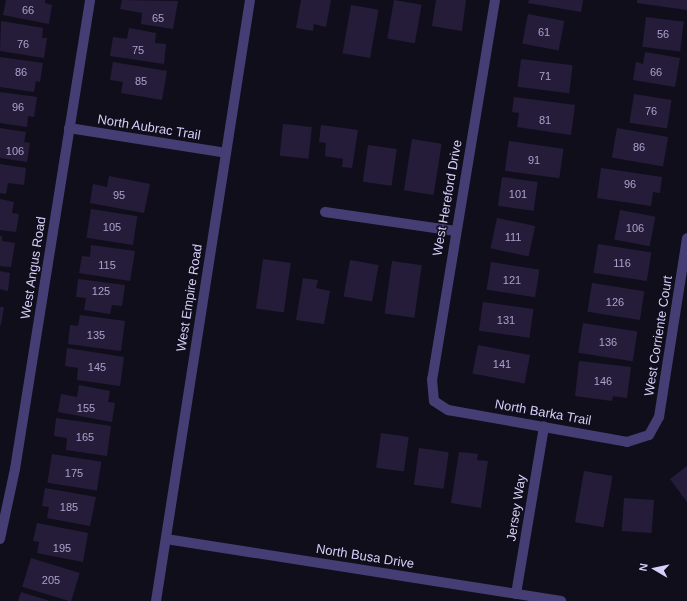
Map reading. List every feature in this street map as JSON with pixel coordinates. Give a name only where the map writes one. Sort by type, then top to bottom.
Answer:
[{"type":"street","name":"West Angus Road","points":[[0,539],[15,469],[90,0]]},
{"type":"street","name":"West Empire Road","points":[[156,601],[250,0]]},
{"type":"street","name":"West Hereford Drive","points":[[434,401],[432,379],[495,0]]},
{"type":"street","name":"North Aubrac Trail","points":[[69,128],[226,153]]},
{"type":"street","points":[[325,212],[456,231]]},
{"type":"street","name":"West Corriente Court","points":[[649,435],[659,417],[687,238]]},
{"type":"street","name":"North Barka Trail","points":[[434,401],[448,410],[627,442],[649,435]]},
{"type":"street","name":"Jersey Way","points":[[516,594],[544,426]]},
{"type":"street","name":"North Busa Drive","points":[[166,539],[561,601]]},
{"type":"building","points":[[6,0],[45,0],[45,3],[52,5],[49,24],[3,15]]},
{"type":"building","points":[[122,0],[178,1],[173,29],[141,24],[142,13],[120,9]]},
{"type":"building","points":[[301,0],[331,0],[326,27],[314,24],[313,31],[296,28]]},
{"type":"building","points":[[394,0],[422,5],[415,43],[387,38]]},
{"type":"building","points":[[436,0],[466,0],[462,31],[432,26]]},
{"type":"building","points":[[529,0],[583,0],[581,12],[528,3]]},
{"type":"building","points":[[637,0],[687,0],[687,10],[637,3]]},
{"type":"building","points":[[351,5],[379,10],[370,58],[342,53]]},
{"type":"building","points":[[528,14],[564,21],[559,51],[522,43]]},
{"type":"building","points":[[646,17],[684,22],[680,51],[642,47]]},
{"type":"building","points":[[1,21],[43,28],[42,38],[47,38],[44,58],[0,51]]},
{"type":"building","points":[[129,28],[156,33],[155,43],[166,44],[164,64],[110,56],[113,37],[127,39]]},
{"type":"building","points":[[645,52],[680,58],[675,87],[633,80],[636,62],[643,64]]},
{"type":"building","points":[[0,57],[43,63],[40,82],[36,81],[34,92],[0,87]]},
{"type":"building","points":[[521,59],[573,65],[569,93],[518,87]]},
{"type":"building","points":[[113,62],[167,71],[162,100],[121,93],[123,82],[110,80]]},
{"type":"building","points":[[0,92],[37,97],[34,117],[28,116],[27,127],[0,123]]},
{"type":"building","points":[[634,94],[672,100],[667,129],[629,123]]},
{"type":"building","points":[[514,97],[575,105],[571,135],[517,127],[519,113],[512,112]]},
{"type":"building","points":[[283,124],[312,127],[308,159],[280,156]]},
{"type":"building","points":[[321,125],[358,130],[352,168],[342,167],[343,159],[325,156],[326,143],[319,142]]},
{"type":"building","points":[[0,128],[26,132],[24,142],[30,143],[27,162],[0,158]]},
{"type":"building","points":[[617,128],[668,137],[663,167],[612,158]]},
{"type":"building","points":[[412,139],[442,144],[433,195],[404,190]]},
{"type":"building","points":[[509,141],[563,149],[559,178],[505,171]]},
{"type":"building","points":[[368,145],[397,149],[392,186],[363,182]]},
{"type":"building","points":[[0,164],[26,168],[24,185],[8,183],[6,194],[0,193]]},
{"type":"building","points":[[601,168],[662,177],[660,193],[653,192],[651,206],[597,198]]},
{"type":"building","points":[[109,176],[150,184],[144,213],[90,203],[93,184],[107,187]]},
{"type":"building","points":[[502,177],[538,182],[534,211],[498,206]]},
{"type":"building","points":[[0,199],[14,202],[12,213],[19,214],[16,232],[0,230]]},
{"type":"building","points":[[91,209],[137,216],[133,245],[86,238]]},
{"type":"building","points":[[620,210],[655,217],[650,246],[614,239]]},
{"type":"building","points":[[497,218],[535,226],[529,256],[491,248]]},
{"type":"building","points":[[0,236],[2,236],[2,241],[15,243],[11,267],[0,266]]},
{"type":"building","points":[[598,244],[651,252],[647,281],[593,273]]},
{"type":"building","points":[[91,245],[135,251],[130,281],[79,273],[82,256],[90,257]]},
{"type":"building","points":[[263,259],[291,263],[284,312],[256,309]]},
{"type":"building","points":[[350,260],[379,265],[372,301],[344,296]]},
{"type":"building","points":[[392,261],[422,265],[414,318],[385,313]]},
{"type":"building","points":[[491,262],[539,270],[535,297],[487,290]]},
{"type":"building","points":[[0,271],[10,273],[8,291],[0,289]]},
{"type":"building","points":[[303,278],[318,280],[316,288],[330,291],[324,324],[296,320]]},
{"type":"building","points":[[78,279],[125,285],[122,306],[112,305],[110,314],[84,310],[86,298],[76,297]]},
{"type":"building","points":[[592,283],[644,291],[640,320],[587,312]]},
{"type":"building","points":[[483,302],[534,309],[529,338],[479,331]]},
{"type":"building","points":[[0,307],[4,307],[1,325],[0,325]]},
{"type":"building","points":[[80,315],[125,321],[121,351],[68,344],[70,325],[78,326]]},
{"type":"building","points":[[583,323],[637,332],[633,361],[578,353]]},
{"type":"building","points":[[478,345],[530,355],[524,384],[472,373]]},
{"type":"building","points":[[67,348],[124,357],[120,386],[77,380],[78,368],[65,366]]},
{"type":"building","points":[[579,361],[631,367],[627,398],[613,396],[612,401],[575,396]]},
{"type":"building","points":[[79,385],[110,391],[108,402],[115,403],[112,422],[58,412],[61,394],[77,397]]},
{"type":"building","points":[[56,418],[111,426],[107,456],[66,450],[67,438],[54,436]]},
{"type":"building","points":[[381,433],[409,437],[404,472],[376,468]]},
{"type":"building","points":[[419,448],[449,452],[444,489],[414,485]]},
{"type":"building","points":[[459,452],[478,454],[477,460],[488,461],[481,508],[451,503]]},
{"type":"building","points":[[52,454],[101,462],[97,490],[47,483]]},
{"type":"building","points":[[687,466],[687,502],[670,479]]},
{"type":"building","points":[[584,471],[613,476],[604,527],[575,522]]},
{"type":"building","points":[[45,488],[96,497],[90,526],[47,518],[49,507],[42,506]]},
{"type":"building","points":[[624,498],[654,500],[652,533],[622,531]]},
{"type":"building","points":[[37,523],[88,533],[83,562],[37,553],[39,542],[33,541]]},
{"type":"building","points":[[31,558],[80,573],[71,601],[22,587]]},
{"type":"building","points":[[21,592],[50,601],[18,601]]}]
